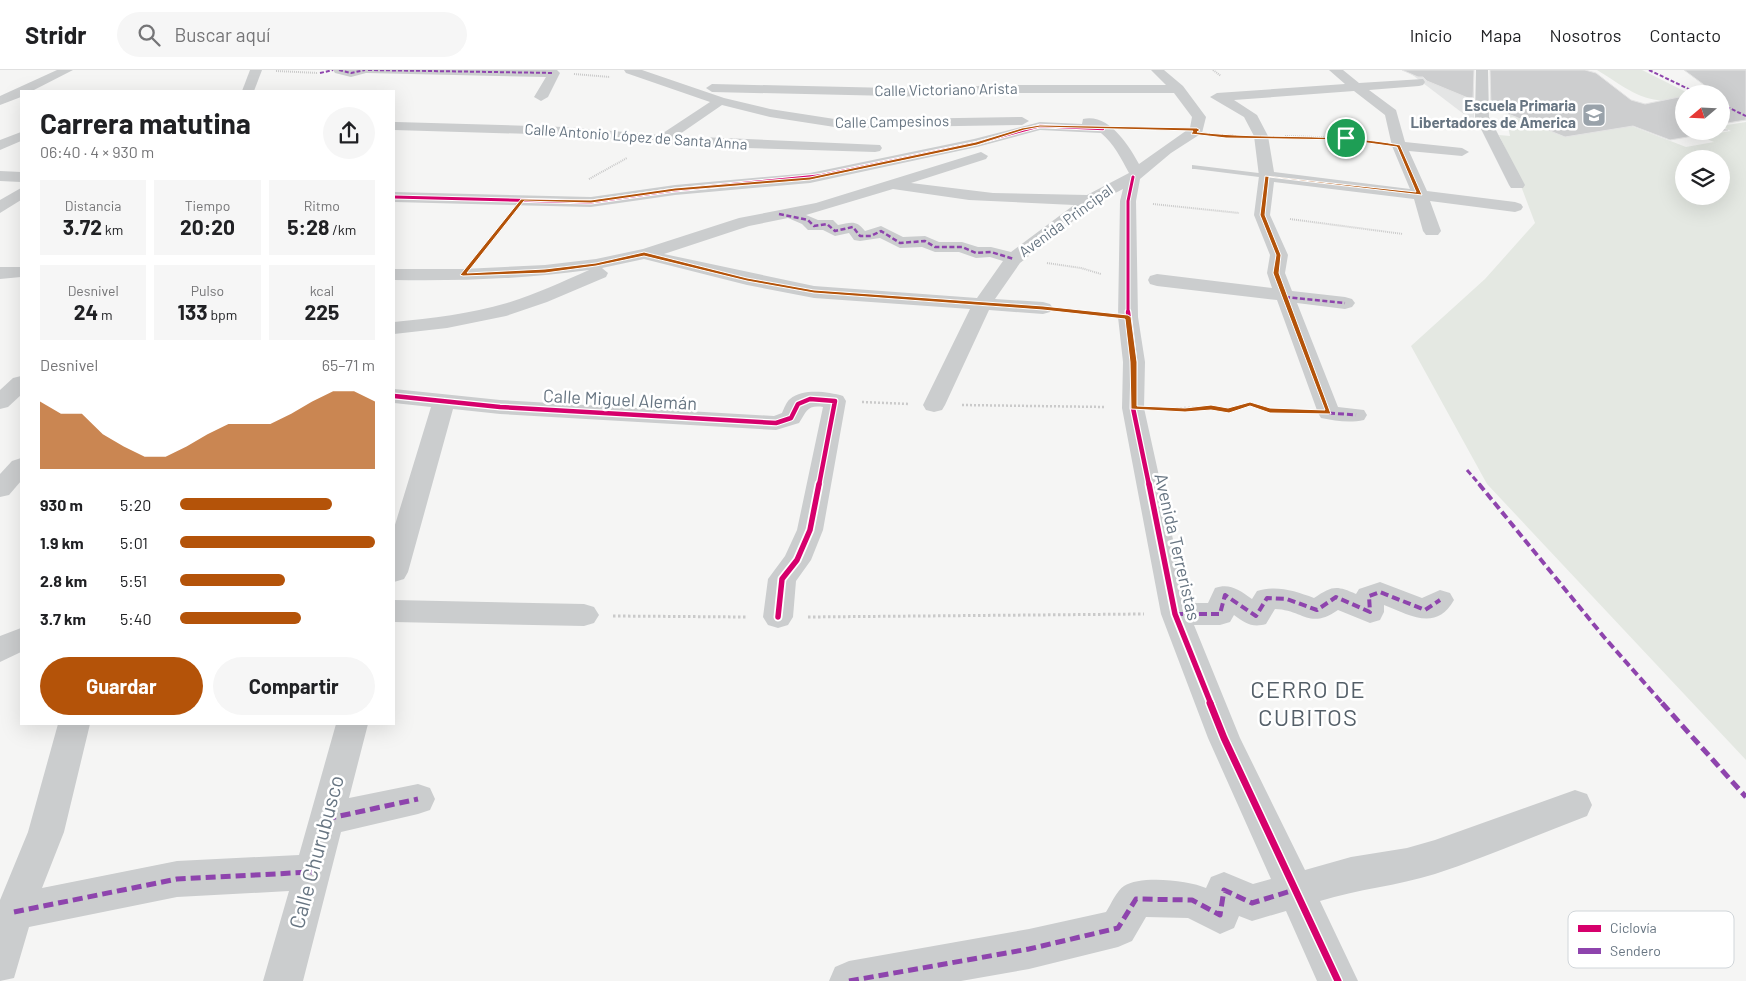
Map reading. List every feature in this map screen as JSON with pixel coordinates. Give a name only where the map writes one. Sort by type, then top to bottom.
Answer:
[{"type":"street","points":[[24,90],[67,70]]},
{"type":"street","points":[[248,90],[256,70]]},
{"type":"street","points":[[320,73],[333,70]]},
{"type":"street","points":[[339,70],[351,73],[367,70],[553,72],[541,97]]},
{"type":"street","name":"Calle Campesinos","points":[[630,70],[720,101],[787,116],[842,124],[1068,120],[1098,124],[1118,141],[1132,184]]},
{"type":"street","points":[[1132,184],[1166,150],[1195,131],[1199,118],[1182,94],[1158,70]]},
{"type":"street","points":[[1335,70],[1391,113],[1399,146],[1420,194],[1432,231]]},
{"type":"street","points":[[1381,70],[1398,84]]},
{"type":"street","points":[[1482,70],[1482,117],[1517,185]]},
{"type":"street","points":[[826,90],[832,77]]},
{"type":"street","name":"Calle Victoriano Arista","points":[[684,88],[935,93],[992,89],[1086,88],[1221,96],[1419,82]]},
{"type":"street","points":[[0,101],[20,92]]},
{"type":"street","points":[[1221,96],[1250,115],[1261,136],[1267,176],[1262,215],[1278,255],[1276,273],[1329,412],[1356,415]]},
{"type":"street","points":[[663,139],[720,101]]},
{"type":"street","name":"Calle Antonio López de Santa Anna","points":[[396,126],[565,131],[711,143],[876,148]]},
{"type":"street","points":[[395,197],[591,202],[675,190],[810,178],[977,143],[1024,129],[1065,126],[1103,129]]},
{"type":"street","points":[[0,146],[20,136]]},
{"type":"street","points":[[395,328],[449,321],[531,302],[644,254],[716,230],[779,214],[819,207],[896,184],[989,153],[1007,141]]},
{"type":"street","points":[[1399,146],[1462,152]]},
{"type":"street","points":[[0,176],[20,177]]},
{"type":"street","points":[[1267,176],[1515,207]]},
{"type":"street","points":[[896,184],[937,193],[993,199],[1090,200]]},
{"type":"street","name":"Avenida Principal","points":[[934,405],[982,304],[1014,259],[1090,200],[1132,184]]},
{"type":"street","name":"Avenida Terreristas","points":[[1132,184],[1128,317],[1134,362],[1133,408],[1175,614],[1224,738],[1338,981]]},
{"type":"street","points":[[0,208],[20,194]]},
{"type":"street","points":[[779,214],[808,220],[814,226],[827,224],[835,230],[853,227],[860,236],[871,236],[880,231],[900,243],[925,241],[935,247],[962,247],[976,253],[991,252],[1014,259]]},
{"type":"street","points":[[395,274],[463,275],[545,271],[596,264],[644,254],[747,279],[814,292],[1043,308]]},
{"type":"street","points":[[0,273],[20,272]]},
{"type":"street","points":[[1158,280],[1345,303]]},
{"type":"street","points":[[0,403],[20,384]]},
{"type":"street","name":"Calle Miguel Alemán","points":[[395,396],[500,407],[776,423],[791,418],[798,404],[810,399],[835,401],[810,530],[797,560],[782,579],[778,617]]},
{"type":"street","points":[[395,569],[444,400]]},
{"type":"street","points":[[0,403],[20,404]]},
{"type":"street","points":[[0,489],[20,467]]},
{"type":"street","points":[[1175,614],[1220,614],[1225,595],[1256,616],[1267,598],[1287,599],[1317,610],[1336,597],[1370,612],[1369,596],[1380,592],[1425,610],[1440,600]]},
{"type":"street","points":[[395,611],[584,616]]},
{"type":"street","points":[[0,650],[20,640]]},
{"type":"street","points":[[0,964],[14,912],[46,832],[74,725]]},
{"type":"street","name":"Calle Churubusco","points":[[283,981],[352,725]]},
{"type":"street","points":[[326,819],[418,800]]},
{"type":"street","points":[[849,981],[1029,949],[1118,928],[1136,899],[1192,900],[1220,915],[1224,890],[1252,903],[1351,874],[1408,865],[1435,857],[1575,804]]},
{"type":"street","points":[[14,912],[177,879],[312,872]]},
{"type":"lane","points":[[1195,167],[1267,176]]},
{"type":"path","points":[[275,71],[320,73]]},
{"type":"path","points":[[553,72],[622,78],[650,77]]},
{"type":"path","points":[[1103,129],[1195,131],[1226,137],[1346,138],[1399,146]]},
{"type":"path","points":[[547,201],[663,139]]},
{"type":"path","points":[[1132,184],[1262,215],[1403,234]]},
{"type":"path","points":[[463,275],[522,200]]},
{"type":"path","points":[[1014,259],[1081,268],[1098,274],[1128,278]]},
{"type":"path","points":[[1043,308],[1128,317]]},
{"type":"path","points":[[1069,406],[1185,410],[1211,408],[1229,411],[1250,404],[1270,410],[1329,412]]},
{"type":"path","points":[[991,615],[1175,614]]},
{"type":"shaded area","points":[[1406,70],[1474,70],[1474,118],[1469,118]]},
{"type":"shaded area","points":[[1597,70],[1642,70],[1675,86],[1675,101],[1647,98],[1628,90]]},
{"type":"shaded area","points":[[1505,113],[1565,137],[1629,125],[1686,147],[1714,142],[1709,140],[1730,140],[1730,125],[1746,122],[1746,760],[1487,484],[1411,346],[1485,279],[1535,223],[1513,165],[1499,135],[1510,136]]},
{"type":"building","points":[[1402,70],[1474,70],[1473,100],[1427,81],[1423,77],[1418,77]]},
{"type":"building","points":[[1490,70],[1585,70],[1596,73],[1631,100],[1645,104],[1675,98],[1675,139],[1670,140],[1633,126],[1565,137],[1491,107]]},
{"type":"building","points":[[1684,70],[1746,70],[1746,120],[1730,123],[1730,85],[1704,85]]},
{"type":"marked path","points":[[320,73],[333,70]]},
{"type":"marked path","points":[[339,70],[351,73],[365,70]]},
{"type":"marked path","points":[[368,70],[554,73]]},
{"type":"marked path","points":[[1649,70],[1680,85]]},
{"type":"marked path","points":[[1730,108],[1746,116]]},
{"type":"marked path","points":[[779,214],[808,220],[814,226],[827,224],[835,231],[853,227],[860,236],[871,236],[881,231],[900,243],[925,241],[935,247],[962,247],[976,253],[991,252],[1014,259]]},
{"type":"marked path","points":[[1285,297],[1345,303]]},
{"type":"marked path","points":[[1329,413],[1356,415]]},
{"type":"marked path","points":[[1467,470],[1604,637],[1746,797]]},
{"type":"marked path","points":[[1175,614],[1220,614],[1225,595],[1256,616],[1267,598],[1287,599],[1317,610],[1336,597],[1370,612],[1369,596],[1380,592],[1425,610],[1440,600]]},
{"type":"marked path","points":[[326,819],[418,799]]},
{"type":"marked path","points":[[14,912],[177,879],[312,872]]},
{"type":"marked path","points":[[849,981],[1029,949],[1118,928],[1136,899],[1192,900],[1220,915],[1224,890],[1252,903],[1294,890]]},
{"type":"cycle path","points":[[395,197],[591,202],[675,190],[810,178],[977,143],[1040,126],[1103,129]]},
{"type":"cycle path","points":[[1133,177],[1128,201],[1128,317],[1134,362],[1133,408],[1175,614],[1224,738],[1338,981]]},
{"type":"cycle path","points":[[395,396],[500,407],[776,423],[791,418],[798,404],[810,399],[835,401],[810,530],[797,560],[782,579],[778,617]]},
{"type":"place","name":"Escuela Primaria Libertadores de America","points":[[1594,115]]},
{"type":"district","name":"CERRO DE CUBITOS","points":[[1308,704]]},
{"type":"route","points":[[1040,126],[1197,130],[1193,133],[1226,137],[1233,135],[1346,138],[1399,146],[1420,194],[1267,176],[1262,215],[1278,255],[1276,273],[1329,412],[1270,410],[1250,404],[1229,411],[1211,408],[1185,410],[1133,408],[1134,362],[1128,317],[1043,308],[814,292],[747,279],[644,254],[596,264],[545,271],[463,275],[522,200],[591,202],[675,190],[810,178],[846,172],[977,143],[1011,132],[1040,126]]}]
